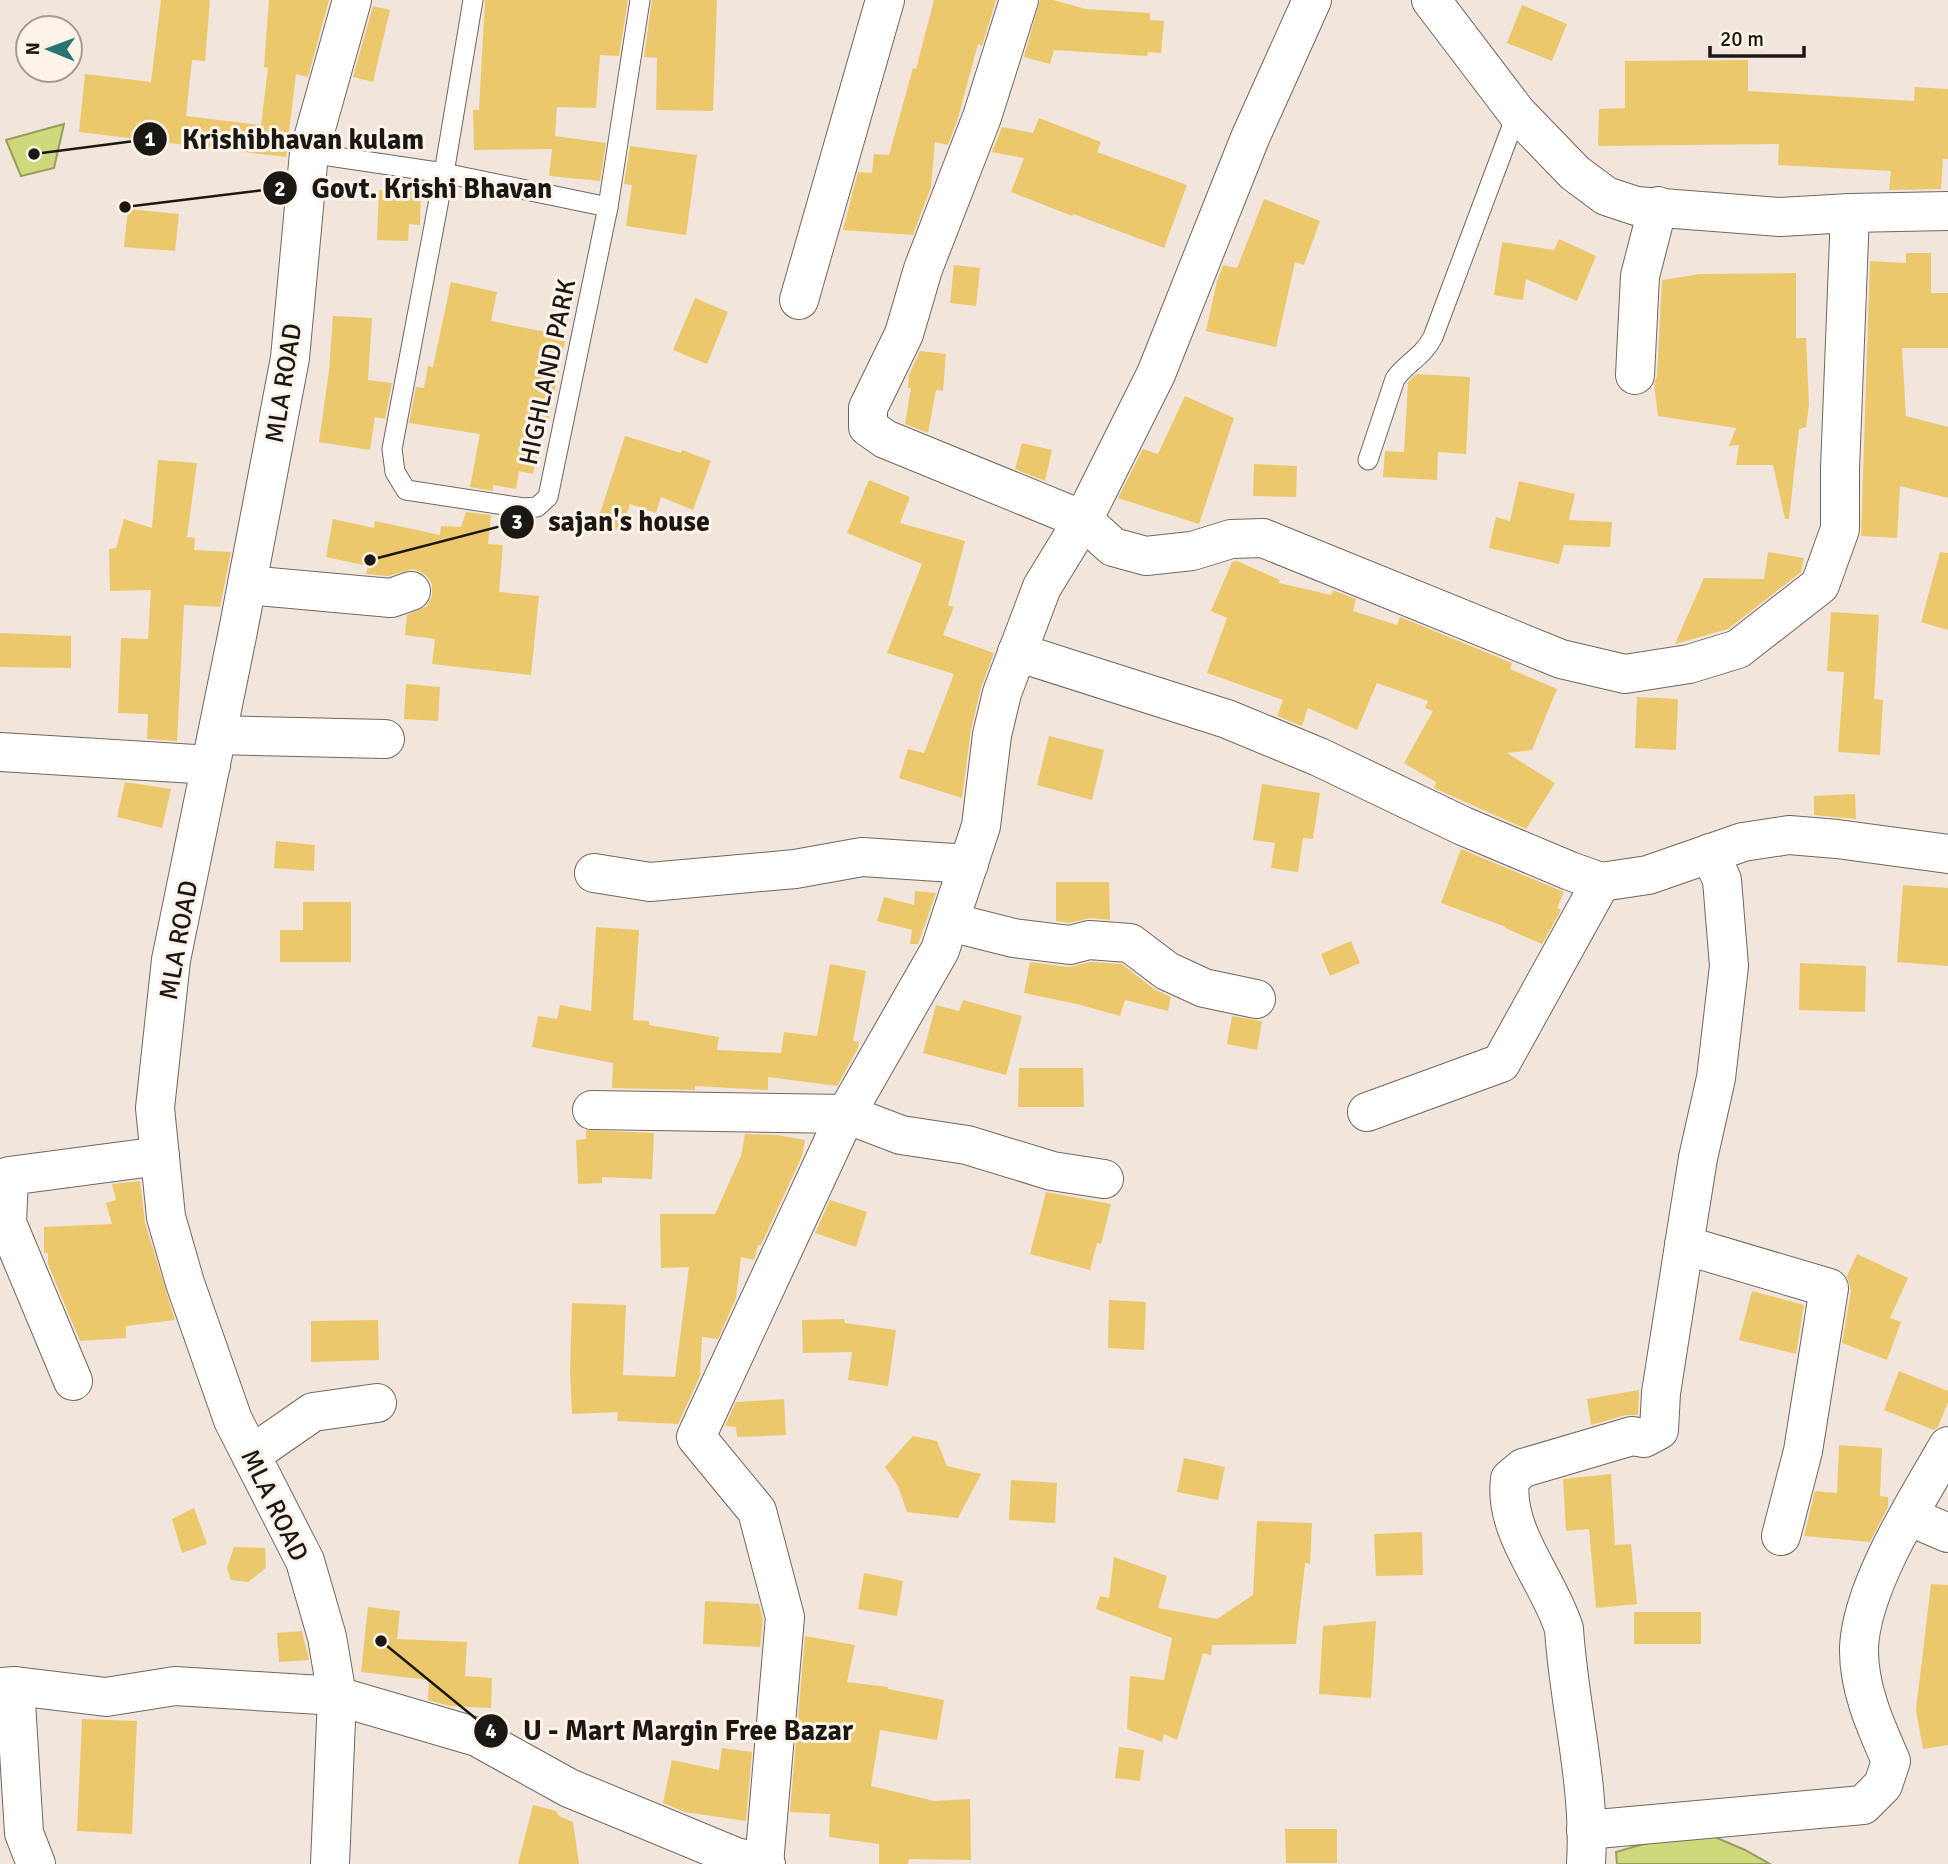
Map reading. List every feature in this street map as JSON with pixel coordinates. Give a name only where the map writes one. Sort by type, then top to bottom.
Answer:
[{"type":"street","name":"MLA ROAD","points":[[330,1864],[337,1696],[327,1637],[305,1560],[233,1420],[185,1283],[166,1217],[155,1108],[171,960],[290,358],[309,153],[352,0]]},
{"type":"street","points":[[799,300],[885,0]]},
{"type":"street","points":[[1019,0],[982,117],[923,269],[904,334],[868,408],[866,421],[868,427],[885,439],[1083,520],[1113,547],[1146,556],[1192,551],[1231,539],[1263,538],[1561,659],[1625,674],[1689,664],[1738,649],[1820,585],[1840,529],[1850,213]]},
{"type":"street","points":[[36,1864],[24,1833],[8,1686],[106,1697],[175,1686],[337,1696],[477,1737],[569,1788],[736,1857],[765,1864],[785,1617],[757,1511],[696,1437],[846,1114],[940,950],[981,826],[992,735],[1002,693],[1042,587],[1083,520],[1156,374],[1250,138],[1312,0]]},
{"type":"street","points":[[1431,0],[1517,113],[1574,173],[1606,196],[1636,205],[1780,217],[1948,211]]},
{"type":"street","points":[[1635,374],[1640,276],[1658,206]]},
{"type":"street","points":[[247,585],[391,598],[411,591]]},
{"type":"street","points":[[1017,652],[1227,719],[1320,757],[1463,826],[1601,882],[1648,875],[1742,842],[1788,835],[1948,854]]},
{"type":"street","points":[[0,752],[214,750],[385,739]]},
{"type":"street","points":[[1710,853],[1722,880],[1729,966],[1716,1077],[1698,1158],[1661,1393],[1659,1430],[1644,1438],[1632,1436],[1523,1468],[1510,1479],[1507,1498],[1523,1541],[1560,1614],[1564,1629],[1583,1776],[1586,1847],[1863,1804],[1883,1785],[1891,1761],[1875,1724],[1862,1683],[1859,1648],[1863,1617],[1872,1591],[1908,1516],[1948,1446]]},
{"type":"street","points":[[594,873],[650,882],[794,869],[862,857],[969,864]]},
{"type":"street","points":[[1367,1112],[1501,1063],[1601,882]]},
{"type":"street","points":[[950,922],[1014,938],[1070,945],[1089,940],[1130,943],[1167,971],[1205,988],[1256,999]]},
{"type":"street","points":[[592,1110],[846,1114],[901,1135],[967,1145],[1052,1171],[1104,1179]]},
{"type":"street","points":[[74,1381],[7,1223],[9,1176],[160,1156]]},
{"type":"street","points":[[1684,1245],[1829,1289],[1803,1451],[1781,1535]]},
{"type":"street","points":[[251,1455],[313,1412],[377,1403]]},
{"type":"street","points":[[1908,1516],[1948,1533]]},
{"type":"lane","name":"HIGHLAND PARK","points":[[473,0],[444,173],[392,449],[395,472],[406,490],[524,508],[537,507],[548,497],[608,207],[640,0]]},
{"type":"lane","points":[[1368,460],[1395,379],[1421,356],[1433,337],[1517,113]]},
{"type":"lane","points":[[309,153],[444,173],[608,207]]},
{"type":"shaded area","points":[[64,124],[54,168],[21,176],[6,140]]},
{"type":"shaded area","points":[[1678,1834],[1710,1835],[1770,1864],[1617,1864],[1616,1852]]},
{"type":"building","points":[[161,0],[210,0],[205,61],[192,60],[186,116],[261,125],[268,68],[264,67],[269,0],[329,0],[308,77],[296,74],[286,157],[79,132],[85,74],[151,82]]},
{"type":"building","points":[[485,0],[628,0],[619,56],[600,55],[596,108],[557,107],[555,136],[606,143],[600,181],[549,176],[552,149],[474,150],[473,110],[479,110]]},
{"type":"building","points":[[652,0],[717,0],[713,111],[656,110],[657,58],[644,57]]},
{"type":"building","points":[[934,0],[996,0],[982,46],[978,44],[948,145],[935,142],[931,187],[913,235],[843,230],[858,172],[872,173],[874,154],[889,155]]},
{"type":"building","points":[[1040,0],[1053,0],[1086,9],[1150,13],[1150,20],[1164,21],[1161,53],[1148,52],[1147,56],[1054,50],[1050,64],[1024,57]]},
{"type":"building","points":[[1522,5],[1567,24],[1552,61],[1507,43]]},
{"type":"building","points":[[373,6],[390,10],[373,82],[353,77]]},
{"type":"building","points":[[1748,60],[1748,91],[1914,101],[1915,87],[1948,89],[1948,159],[1943,159],[1941,189],[1889,190],[1891,171],[1778,165],[1779,144],[1598,146],[1599,109],[1625,108],[1625,61]]},
{"type":"building","points":[[1039,118],[1101,142],[1097,152],[1187,185],[1164,248],[1011,192],[1024,158],[992,152],[1002,127],[1033,133]]},
{"type":"building","points":[[630,146],[697,155],[686,235],[626,226],[632,185],[624,184]]},
{"type":"building","points":[[379,190],[421,192],[420,225],[409,224],[408,241],[377,240]]},
{"type":"building","points":[[1264,199],[1320,221],[1304,265],[1295,262],[1276,347],[1206,331],[1223,265],[1237,268]]},
{"type":"building","points":[[128,209],[179,214],[175,251],[124,247]]},
{"type":"building","points":[[1559,239],[1596,256],[1577,301],[1526,279],[1523,300],[1494,295],[1502,242],[1554,250]]},
{"type":"building","points":[[1906,253],[1931,253],[1931,293],[1948,293],[1948,348],[1902,348],[1906,416],[1948,427],[1948,498],[1900,486],[1897,538],[1861,536],[1870,261],[1906,263]]},
{"type":"building","points":[[954,265],[980,268],[976,306],[950,303]]},
{"type":"building","points":[[1796,273],[1796,338],[1806,338],[1809,405],[1806,427],[1799,429],[1789,519],[1785,519],[1773,465],[1736,465],[1739,445],[1729,446],[1736,428],[1658,416],[1654,384],[1657,376],[1662,280],[1701,274]]},
{"type":"building","points":[[451,282],[497,292],[491,321],[566,336],[549,419],[542,417],[533,474],[519,471],[516,489],[493,485],[493,491],[470,487],[480,434],[409,423],[416,387],[424,388],[428,366],[433,367]]},
{"type":"building","points":[[695,298],[728,312],[707,364],[673,350]]},
{"type":"building","points":[[333,316],[372,318],[368,380],[392,383],[385,419],[375,417],[370,450],[319,442]]},
{"type":"building","points":[[920,351],[946,354],[943,391],[936,390],[928,433],[905,424],[911,388],[908,388],[909,375]]},
{"type":"building","points":[[1416,374],[1470,377],[1466,454],[1438,452],[1437,480],[1383,477],[1385,451],[1404,452],[1408,382]]},
{"type":"building","points":[[1185,396],[1234,418],[1199,524],[1118,498],[1143,449],[1158,454]]},
{"type":"building","points":[[625,436],[681,453],[682,450],[711,461],[693,510],[661,497],[656,513],[630,504],[621,531],[597,523]]},
{"type":"building","points":[[1022,443],[1052,450],[1045,481],[1015,469]]},
{"type":"building","points":[[158,460],[197,463],[187,537],[195,538],[194,550],[231,552],[220,607],[184,605],[177,741],[147,739],[148,714],[118,713],[121,638],[148,639],[151,590],[110,591],[109,549],[116,548],[124,519],[152,528]]},
{"type":"building","points":[[1254,464],[1297,466],[1296,497],[1253,496]]},
{"type":"building","points":[[869,480],[910,497],[900,523],[965,541],[948,605],[954,607],[943,635],[994,653],[981,688],[971,730],[962,798],[899,778],[908,749],[924,753],[954,674],[887,653],[922,564],[847,533]]},
{"type":"building","points":[[1519,481],[1575,494],[1569,520],[1612,522],[1610,547],[1564,545],[1559,564],[1489,548],[1496,517],[1510,521]]},
{"type":"building","points":[[466,512],[491,515],[488,544],[503,545],[499,592],[539,596],[531,675],[432,664],[435,639],[405,635],[407,615],[427,606],[432,596],[432,584],[426,575],[414,569],[388,576],[366,574],[368,566],[326,557],[333,519],[374,528],[375,521],[440,535],[441,526],[461,527]]},
{"type":"building","points":[[1768,552],[1804,558],[1801,572],[1728,629],[1675,644],[1704,578],[1764,579]]},
{"type":"building","points":[[1940,552],[1948,553],[1948,630],[1921,622]]},
{"type":"building","points":[[1237,561],[1280,580],[1279,583],[1331,595],[1333,590],[1356,599],[1353,611],[1397,625],[1400,617],[1512,663],[1510,669],[1557,689],[1532,750],[1507,753],[1555,783],[1526,829],[1434,788],[1436,782],[1404,763],[1433,711],[1425,708],[1428,701],[1377,683],[1357,730],[1308,708],[1302,726],[1277,716],[1283,700],[1207,673],[1227,618],[1211,611],[1232,562]]},
{"type":"building","points":[[1831,612],[1879,615],[1874,699],[1883,700],[1880,755],[1838,752],[1844,672],[1827,671]]},
{"type":"building","points":[[0,633],[71,636],[71,668],[0,667]]},
{"type":"building","points":[[406,684],[440,687],[438,721],[404,719]]},
{"type":"building","points":[[1637,697],[1678,699],[1676,750],[1635,748]]},
{"type":"building","points":[[1049,736],[1104,750],[1092,800],[1037,785]]},
{"type":"building","points":[[125,782],[171,789],[162,828],[117,817]]},
{"type":"building","points":[[1262,784],[1320,793],[1313,839],[1303,838],[1298,872],[1271,868],[1275,843],[1253,840]]},
{"type":"building","points":[[1855,794],[1856,819],[1814,815],[1814,796]]},
{"type":"building","points":[[276,841],[315,845],[314,871],[274,868]]},
{"type":"building","points":[[1461,849],[1564,892],[1557,908],[1561,910],[1542,944],[1506,927],[1441,903]]},
{"type":"building","points":[[1056,882],[1109,882],[1110,920],[1090,918],[1069,923],[1056,921]]},
{"type":"building","points":[[1903,885],[1948,888],[1948,966],[1897,962]]},
{"type":"building","points":[[915,891],[936,893],[918,944],[910,944],[912,930],[877,921],[884,897],[914,905]]},
{"type":"building","points":[[303,902],[351,902],[351,962],[280,962],[280,930],[303,930]]},
{"type":"building","points":[[596,927],[639,930],[633,1020],[649,1021],[649,1025],[719,1037],[717,1050],[781,1053],[784,1032],[817,1036],[830,964],[866,971],[853,1041],[859,1042],[858,1048],[837,1086],[768,1077],[768,1090],[695,1086],[695,1090],[612,1088],[613,1063],[532,1047],[538,1016],[557,1019],[560,1005],[591,1011]]},
{"type":"building","points":[[1351,941],[1360,963],[1330,976],[1321,954]]},
{"type":"building","points":[[1030,962],[1068,967],[1091,962],[1122,964],[1154,989],[1171,997],[1168,1011],[1125,1000],[1120,1016],[1024,993]]},
{"type":"building","points":[[1800,963],[1866,966],[1865,1012],[1799,1010]]},
{"type":"building","points":[[963,1000],[1022,1016],[1006,1075],[923,1053],[936,1005],[959,1011]]},
{"type":"building","points":[[1232,1016],[1262,1021],[1257,1050],[1227,1044]]},
{"type":"building","points":[[1019,1068],[1083,1068],[1084,1107],[1018,1107]]},
{"type":"building","points":[[586,1130],[654,1133],[652,1179],[602,1177],[602,1183],[578,1184],[576,1140],[586,1139]]},
{"type":"building","points":[[745,1134],[777,1135],[805,1140],[802,1156],[761,1245],[758,1245],[754,1260],[741,1257],[736,1298],[718,1339],[702,1337],[700,1376],[678,1424],[617,1421],[618,1412],[572,1414],[572,1303],[626,1305],[623,1375],[675,1377],[689,1267],[661,1268],[660,1214],[715,1214],[741,1156]]},
{"type":"building","points":[[140,1181],[145,1223],[175,1320],[126,1326],[126,1338],[80,1341],[48,1264],[48,1253],[44,1253],[44,1227],[112,1224],[106,1203],[116,1200],[112,1184]]},
{"type":"building","points":[[1046,1192],[1111,1204],[1101,1244],[1097,1243],[1090,1270],[1030,1254]]},
{"type":"building","points":[[830,1200],[867,1212],[856,1247],[815,1233]]},
{"type":"building","points":[[1857,1254],[1908,1278],[1890,1318],[1901,1322],[1887,1360],[1842,1343],[1851,1291],[1847,1276]]},
{"type":"building","points":[[1752,1291],[1804,1305],[1796,1354],[1739,1340]]},
{"type":"building","points":[[1109,1300],[1146,1302],[1144,1350],[1108,1348]]},
{"type":"building","points":[[844,1319],[845,1323],[896,1330],[888,1386],[848,1380],[852,1352],[803,1353],[802,1320]]},
{"type":"building","points":[[378,1320],[379,1360],[311,1362],[311,1321]]},
{"type":"building","points":[[1899,1371],[1948,1391],[1948,1402],[1938,1427],[1934,1430],[1884,1410]]},
{"type":"building","points":[[1639,1390],[1638,1415],[1626,1415],[1591,1425],[1587,1399]]},
{"type":"building","points":[[784,1399],[786,1435],[737,1437],[736,1427],[725,1426],[736,1402]]},
{"type":"building","points":[[913,1436],[937,1441],[947,1466],[981,1474],[958,1518],[907,1512],[898,1486],[885,1467]]},
{"type":"building","points":[[1839,1445],[1882,1448],[1880,1496],[1888,1497],[1888,1507],[1870,1542],[1804,1536],[1815,1491],[1837,1493]]},
{"type":"building","points":[[1184,1458],[1225,1467],[1218,1500],[1177,1492]]},
{"type":"building","points":[[1611,1474],[1615,1545],[1631,1544],[1637,1604],[1596,1608],[1589,1529],[1566,1531],[1563,1479]]},
{"type":"building","points":[[1011,1480],[1057,1483],[1055,1523],[1009,1520]]},
{"type":"building","points":[[194,1508],[207,1544],[182,1553],[172,1519]]},
{"type":"building","points":[[1257,1521],[1312,1523],[1310,1564],[1305,1563],[1296,1644],[1212,1645],[1211,1655],[1203,1653],[1177,1740],[1164,1734],[1162,1742],[1127,1729],[1130,1676],[1164,1680],[1172,1638],[1096,1609],[1100,1596],[1109,1598],[1114,1557],[1167,1576],[1158,1608],[1217,1619],[1253,1595]]},
{"type":"building","points":[[1422,1532],[1423,1575],[1376,1576],[1374,1534]]},
{"type":"building","points":[[234,1547],[265,1548],[266,1568],[248,1582],[231,1580],[227,1568]]},
{"type":"building","points":[[864,1573],[903,1581],[897,1616],[858,1609]]},
{"type":"building","points":[[1931,1584],[1948,1585],[1948,1745],[1923,1749],[1916,1710]]},
{"type":"building","points":[[705,1601],[759,1604],[763,1619],[760,1647],[703,1644]]},
{"type":"building","points":[[368,1607],[400,1611],[397,1639],[467,1642],[465,1676],[492,1678],[491,1708],[450,1706],[428,1700],[429,1680],[361,1672]]},
{"type":"building","points":[[1634,1612],[1701,1612],[1701,1644],[1634,1644]]},
{"type":"building","points":[[1376,1621],[1371,1698],[1319,1694],[1323,1626]]},
{"type":"building","points":[[302,1631],[309,1660],[279,1662],[277,1633]]},
{"type":"building","points":[[805,1636],[855,1645],[847,1682],[888,1687],[944,1700],[937,1740],[880,1730],[871,1786],[934,1801],[970,1799],[971,1860],[909,1859],[908,1864],[879,1864],[879,1844],[829,1837],[830,1814],[790,1812]]},
{"type":"building","points":[[82,1719],[137,1721],[132,1834],[77,1831]]},
{"type":"building","points":[[1119,1747],[1144,1750],[1140,1781],[1115,1778]]},
{"type":"building","points":[[722,1748],[752,1752],[746,1821],[685,1812],[663,1803],[672,1760],[719,1770]]},
{"type":"building","points":[[533,1805],[556,1811],[559,1816],[573,1822],[579,1864],[518,1864]]},
{"type":"building","points":[[1285,1829],[1337,1829],[1337,1863],[1286,1863]]},
{"type":"place","name":"Krishibhavan kulam","points":[[34,154]]},
{"type":"place","name":"Govt. Krishi Bhavan","points":[[125,207]]},
{"type":"place","name":"sajan's house","points":[[370,560]]},
{"type":"place","name":"U - Mart Margin Free Bazar","points":[[381,1641]]}]
